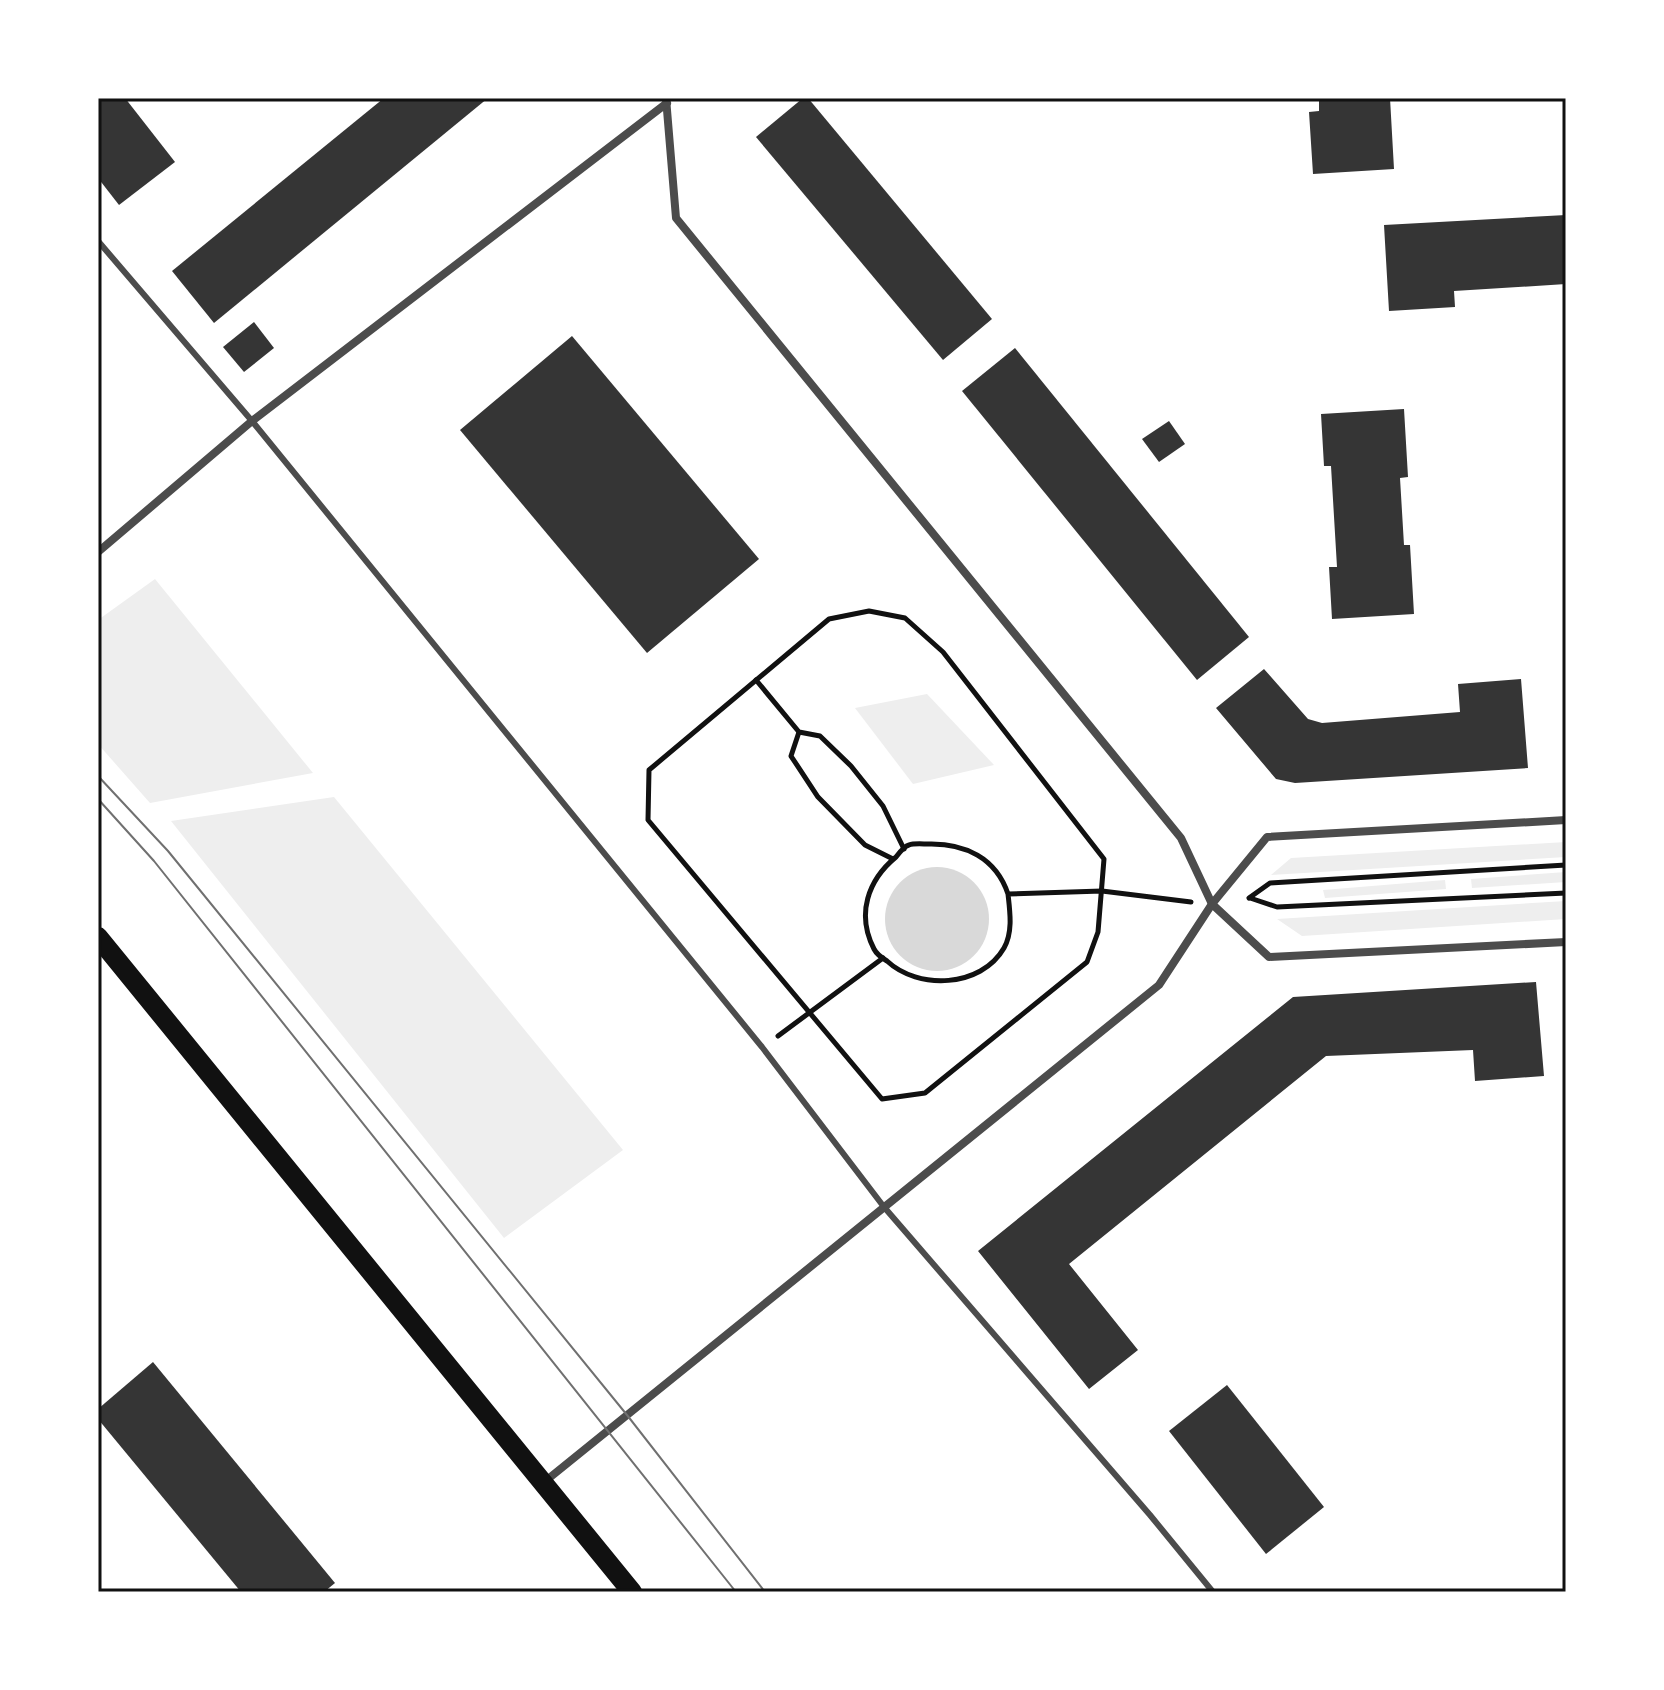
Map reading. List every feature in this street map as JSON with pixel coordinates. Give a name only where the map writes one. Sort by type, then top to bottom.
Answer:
[{"type":"main road","points":[[98,937],[632,1592]]},
{"type":"street","points":[[98,552],[252,421],[667,100]]},
{"type":"street","points":[[667,100],[676,218],[1181,838],[1212,904],[1269,957],[1566,942]]},
{"type":"street","points":[[542,1483],[1159,985],[1212,904],[1267,837],[1566,820]]},
{"type":"lane","points":[[98,241],[252,421],[762,1047],[884,1207],[1213,1592]]},
{"type":"path","points":[[869,611],[905,618],[943,652],[1104,859],[1102,891],[1098,932],[1087,962],[925,1093],[882,1099],[648,820],[649,770],[829,619],[869,611]]},
{"type":"path","points":[[756,680],[799,732],[820,736],[851,766],[883,806],[904,849]]},
{"type":"path","points":[[799,732],[791,756],[818,797],[865,845],[893,859]]},
{"type":"path","points":[[941,844],[978,854],[1002,876],[1008,894],[1011,926],[1004,948],[983,970],[955,980],[927,981],[899,973],[874,950],[865,899],[881,868],[904,849],[910,845],[941,844]]},
{"type":"path","points":[[1008,894],[1102,891],[1212,904],[1252,896],[1270,883],[1566,865]]},
{"type":"path","points":[[1252,896],[1249,898],[1277,907],[1566,893]]},
{"type":"path","points":[[762,1047],[883,958]]},
{"type":"shaded area","points":[[155,579],[313,773],[150,803],[98,744],[98,620]]},
{"type":"shaded area","points":[[927,694],[994,765],[913,784],[855,708]]},
{"type":"shaded area","points":[[334,797],[623,1150],[504,1238],[171,821]]},
{"type":"shaded area","points":[[1566,842],[1566,857],[1271,875],[1291,858]]},
{"type":"shaded area","points":[[937,867],[957,871],[974,882],[985,899],[989,919],[985,939],[974,956],[957,967],[937,971],[917,967],[900,956],[889,939],[885,919],[889,899],[900,882],[917,871]]},
{"type":"shaded area","points":[[1566,872],[1566,882],[1472,888],[1471,879]]},
{"type":"shaded area","points":[[1445,880],[1446,889],[1325,898],[1323,890]]},
{"type":"shaded area","points":[[1566,901],[1566,919],[1302,936],[1277,919]]},
{"type":"building","points":[[98,98],[125,98],[175,162],[119,205],[98,178]]},
{"type":"building","points":[[384,98],[488,98],[214,323],[172,271]]},
{"type":"building","points":[[803,98],[808,98],[992,319],[943,360],[756,137]]},
{"type":"building","points":[[1319,98],[1390,98],[1394,169],[1313,174],[1309,112],[1319,111]]},
{"type":"building","points":[[1566,215],[1566,284],[1454,291],[1455,307],[1389,311],[1384,225]]},
{"type":"building","points":[[254,322],[274,348],[244,372],[223,347]]},
{"type":"building","points":[[572,336],[759,559],[647,653],[460,430]]},
{"type":"building","points":[[1015,348],[1249,637],[1197,680],[962,391]]},
{"type":"building","points":[[1404,409],[1408,477],[1400,478],[1404,545],[1410,545],[1414,614],[1332,619],[1329,567],[1337,567],[1331,466],[1324,466],[1321,414]]},
{"type":"building","points":[[1169,421],[1185,444],[1159,462],[1142,439]]},
{"type":"building","points":[[1264,669],[1308,719],[1322,723],[1460,712],[1458,684],[1521,679],[1528,768],[1295,783],[1276,779],[1216,708]]},
{"type":"building","points":[[1536,982],[1544,1076],[1475,1081],[1473,1050],[1326,1056],[1069,1264],[1138,1350],[1089,1389],[978,1251],[1293,997]]},
{"type":"building","points":[[153,1362],[335,1583],[324,1592],[241,1592],[98,1419],[98,1409]]},
{"type":"building","points":[[1227,1385],[1324,1507],[1266,1554],[1169,1431]]},
{"type":"tram line","points":[[98,776],[168,851],[627,1415],[765,1592]]},
{"type":"tram line","points":[[98,799],[154,861],[736,1592]]}]
